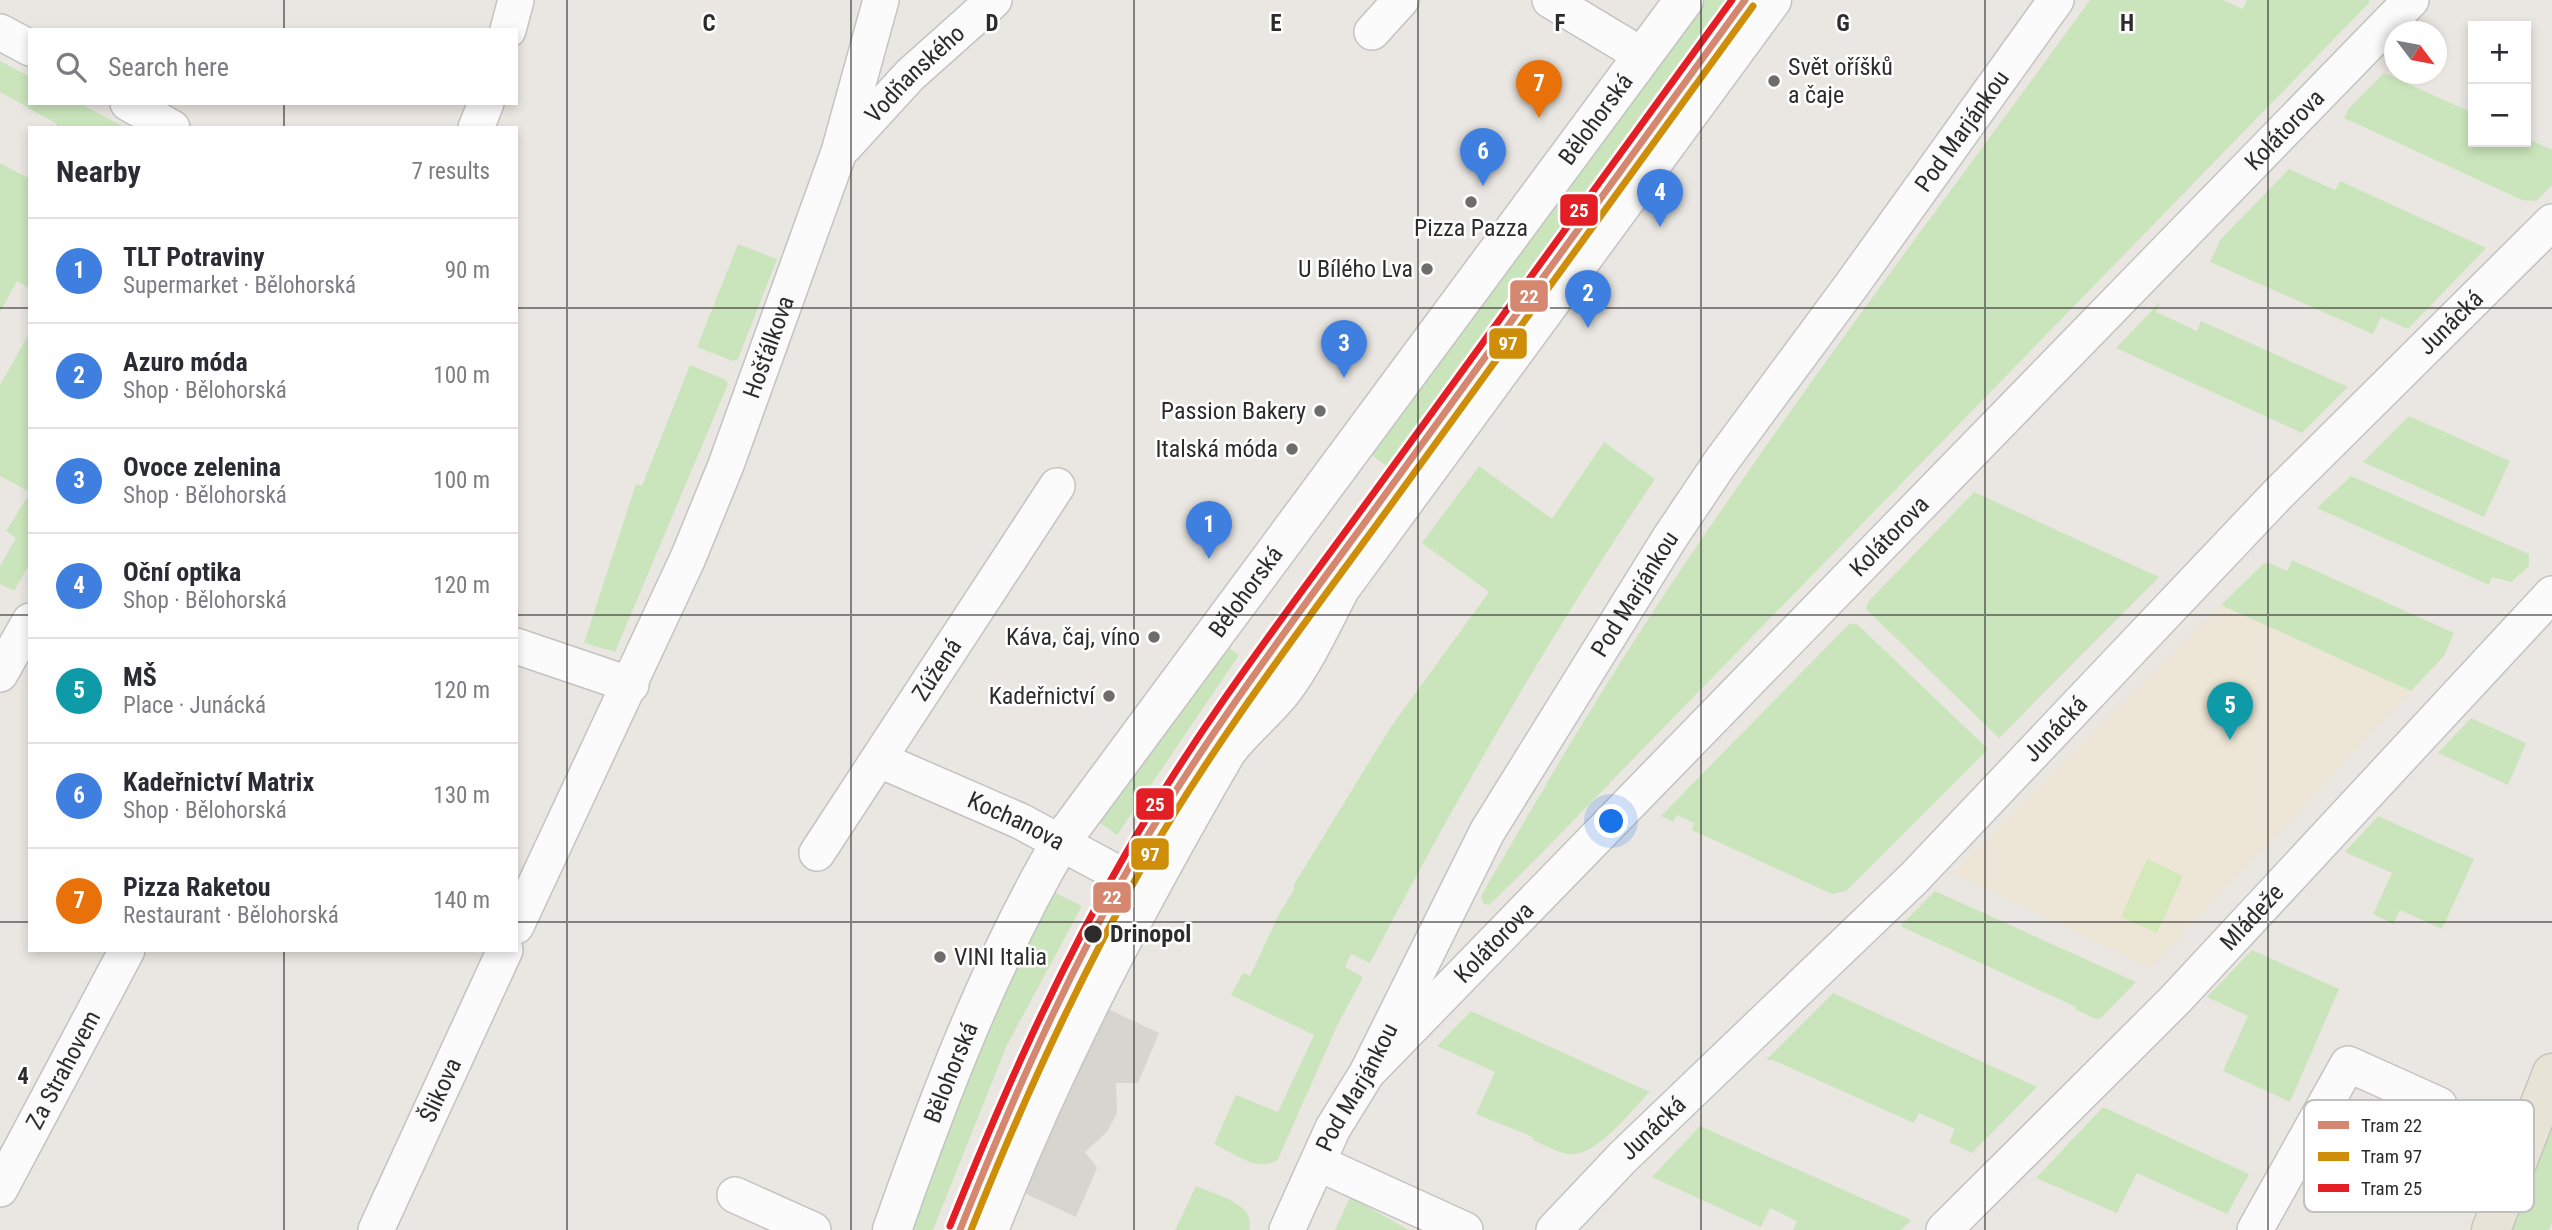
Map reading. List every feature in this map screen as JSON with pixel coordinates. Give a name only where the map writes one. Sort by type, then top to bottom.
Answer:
[{"type":"main road","points":[[2534,1119],[2552,1073]]},
{"type":"main road","points":[[2491,1230],[2498,1212]]},
{"type":"street","points":[[509,28],[516,0]]},
{"type":"street","name":"Hošťálkova","points":[[631,685],[726,465],[839,152],[881,0]]},
{"type":"street","name":"Vodňanského","points":[[839,152],[910,75],[994,0]]},
{"type":"street","points":[[1372,32],[1401,0]]},
{"type":"street","points":[[1550,0],[1643,56]]},
{"type":"street","name":"Bělohorská","points":[[892,1230],[944,1082],[1000,959],[1060,843],[1684,0]]},
{"type":"street","points":[[989,1230],[1052,1077],[1147,890],[1227,751],[1280,693],[1306,656],[1340,589],[1772,0]]},
{"type":"street","name":"Pod Marjánkou","points":[[1287,1230],[1333,1128],[1367,1073],[1487,832],[1720,463],[2056,0]]},
{"type":"street","name":"Kolátorova","points":[[1367,1073],[2408,3]]},
{"type":"street","points":[[0,32],[28,47]]},
{"type":"street","points":[[132,105],[168,126]]},
{"type":"street","points":[[477,126],[485,105]]},
{"type":"street","name":"Junácká","points":[[1554,1230],[1623,1157],[1914,878],[2279,493],[2552,222]]},
{"type":"street","name":"Zúžená","points":[[817,853],[1057,486]]},
{"type":"street","name":"Mládeže","points":[[1944,1230],[2175,1000],[2552,594]]},
{"type":"street","points":[[0,674],[28,625]]},
{"type":"street","points":[[518,647],[631,685],[518,922]]},
{"type":"street","name":"Kochanova","points":[[880,760],[1020,821],[1147,890]]},
{"type":"street","points":[[1444,919],[1493,944]]},
{"type":"street","name":"Za Strahovem","points":[[0,1189],[126,952]]},
{"type":"street","name":"Šlikova","points":[[376,1230],[504,952]]},
{"type":"street","points":[[2328,1100],[2348,1064],[2428,1100]]},
{"type":"street","points":[[2255,1230],[2304,1143]]},
{"type":"street","points":[[1318,1163],[1465,1230]]},
{"type":"street","points":[[735,1195],[812,1230]]},
{"type":"shaded area","points":[[2221,605],[2411,691],[2151,968],[1954,873]]},
{"type":"shaded area","points":[[1108,1009],[1159,1033],[1138,1083],[1116,1083],[1117,1113],[1107,1132],[1085,1152],[1097,1168],[1076,1217],[1024,1193]]},
{"type":"green space","points":[[1693,0],[1755,0],[1406,481],[1364,449]]},
{"type":"green space","points":[[2090,0],[2223,0],[2243,9],[2247,0],[2369,0],[2369,3],[1530,865],[1489,905],[1483,903],[1481,896],[1562,757],[1700,542],[1809,385]]},
{"type":"green space","points":[[0,61],[28,76],[28,105],[83,105],[122,126],[56,126],[0,92]]},
{"type":"green space","points":[[2384,73],[2384,84],[2408,84],[2468,111],[2468,147],[2531,147],[2531,140],[2552,150],[2552,185],[2536,201],[2522,200],[2344,118],[2349,108]]},
{"type":"green space","points":[[0,163],[28,178],[28,288],[17,281],[0,312]]},
{"type":"green space","points":[[2289,169],[2335,190],[2340,181],[2486,248],[2408,329],[2381,317],[2373,334],[2210,262],[2220,240]]},
{"type":"green space","points":[[738,244],[777,259],[738,359],[733,361],[697,347]]},
{"type":"green space","points":[[2161,301],[2156,312],[2197,331],[2201,321],[2348,387],[2302,433],[2116,348]]},
{"type":"green space","points":[[28,336],[28,491],[0,476],[0,385]]},
{"type":"green space","points":[[690,365],[726,380],[728,384],[615,652],[584,643],[636,484],[642,486]]},
{"type":"green space","points":[[2409,416],[2510,461],[2484,517],[2363,462]]},
{"type":"green space","points":[[1604,442],[1655,479],[1578,597],[1506,717],[1436,839],[1370,963],[1351,954],[1345,967],[1363,977],[1337,1026],[1278,1159],[1263,1164],[1238,1157],[1214,1144],[1236,1095],[1278,1112],[1314,1035],[1231,995],[1243,973],[1250,976],[1278,916],[1295,888],[1293,886],[1390,728],[1489,592],[1422,543],[1479,466],[1552,519]]},
{"type":"green space","points":[[2351,476],[2529,554],[2529,566],[2511,582],[2492,577],[2489,585],[2317,508]]},
{"type":"green space","points":[[1974,492],[2159,577],[1999,738],[1866,609],[1868,602]]},
{"type":"green space","points":[[28,496],[28,566],[14,591],[0,584],[0,566],[16,538],[6,531]]},
{"type":"green space","points":[[2292,560],[2454,633],[2444,656],[2411,691],[2221,605],[2263,564],[2269,563],[2287,571]]},
{"type":"green space","points":[[1850,623],[1858,625],[1988,749],[1846,891],[1832,894],[1692,830],[1694,823],[1677,815],[1673,822],[1661,816]]},
{"type":"green space","points":[[1222,643],[1239,655],[1117,835],[1096,820]]},
{"type":"green space","points":[[2471,718],[2526,743],[2508,785],[2438,753]]},
{"type":"green space","points":[[2378,816],[2474,859],[2442,929],[2400,910],[2393,924],[2373,914],[2392,873],[2345,852]]},
{"type":"green space","points":[[2147,859],[2183,876],[2157,933],[2121,917]]},
{"type":"green space","points":[[1050,890],[1082,906],[1007,1045],[933,1230],[912,1230],[949,1105]]},
{"type":"green space","points":[[1935,891],[2136,982],[2101,1018],[2096,1019],[2075,1009],[2076,1007],[1900,926]]},
{"type":"green space","points":[[2252,950],[2339,989],[2290,1102],[2223,1071],[2248,1016],[2207,997]]},
{"type":"green space","points":[[1833,993],[2037,1087],[1972,1153],[1949,1142],[1955,1129],[1919,1113],[1914,1123],[1773,1060],[1766,1060]]},
{"type":"green space","points":[[1471,1011],[1650,1092],[1613,1131],[1591,1148],[1569,1154],[1550,1148],[1533,1140],[1533,1137],[1476,1114],[1495,1072],[1437,1046]]},
{"type":"green space","points":[[2103,1107],[2249,1174],[2227,1214],[2137,1173],[2117,1213],[2036,1178]]},
{"type":"green space","points":[[1700,1126],[1911,1220],[1901,1230],[1793,1230],[1797,1221],[1770,1208],[1761,1227],[1652,1177]]},
{"type":"green space","points":[[2552,1127],[2552,1223],[2549,1230],[2511,1230],[2518,1212],[2534,1212],[2534,1172]]},
{"type":"green space","points":[[1196,1186],[1241,1207],[1250,1221],[1249,1230],[1175,1230]]},
{"type":"green space","points":[[1350,1197],[1409,1230],[1335,1230]]},
{"type":"tram line","name":"25","points":[[950,1226],[989,1131],[1053,991],[1100,900],[1154,807],[1279,622],[1732,0]]},
{"type":"tram line","name":"22","points":[[960,1230],[999,1134],[1063,994],[1110,902],[1164,809],[1291,624],[1745,0]]},
{"type":"tram line","name":"97","points":[[971,1230],[1072,1000],[1118,910],[1202,771],[1297,633],[1753,6]]},
{"type":"place","name":"Svět oříšků a čaje","points":[[1774,81]]},
{"type":"place","name":"Pizza Raketou","points":[[1539,118]]},
{"type":"place","name":"Kadeřnictví Matrix","points":[[1483,186]]},
{"type":"place","name":"Pizza Pazza","points":[[1471,202]]},
{"type":"place","name":"Oční optika","points":[[1660,227]]},
{"type":"place","name":"U Bílého Lva","points":[[1427,269]]},
{"type":"place","name":"Azuro móda","points":[[1588,328]]},
{"type":"place","name":"Ovoce zelenina","points":[[1344,378]]},
{"type":"place","name":"Passion Bakery","points":[[1320,411]]},
{"type":"place","name":"Italská móda","points":[[1292,449]]},
{"type":"place","name":"TLT Potraviny","points":[[1209,559]]},
{"type":"place","name":"Káva, čaj, víno","points":[[1154,637]]},
{"type":"place","name":"Kadeřnictví","points":[[1109,696]]},
{"type":"place","name":"MŠ","points":[[2230,740]]},
{"type":"place","name":"Drinopol","points":[[1093,934]]},
{"type":"place","name":"VINI Italia","points":[[940,957]]}]
